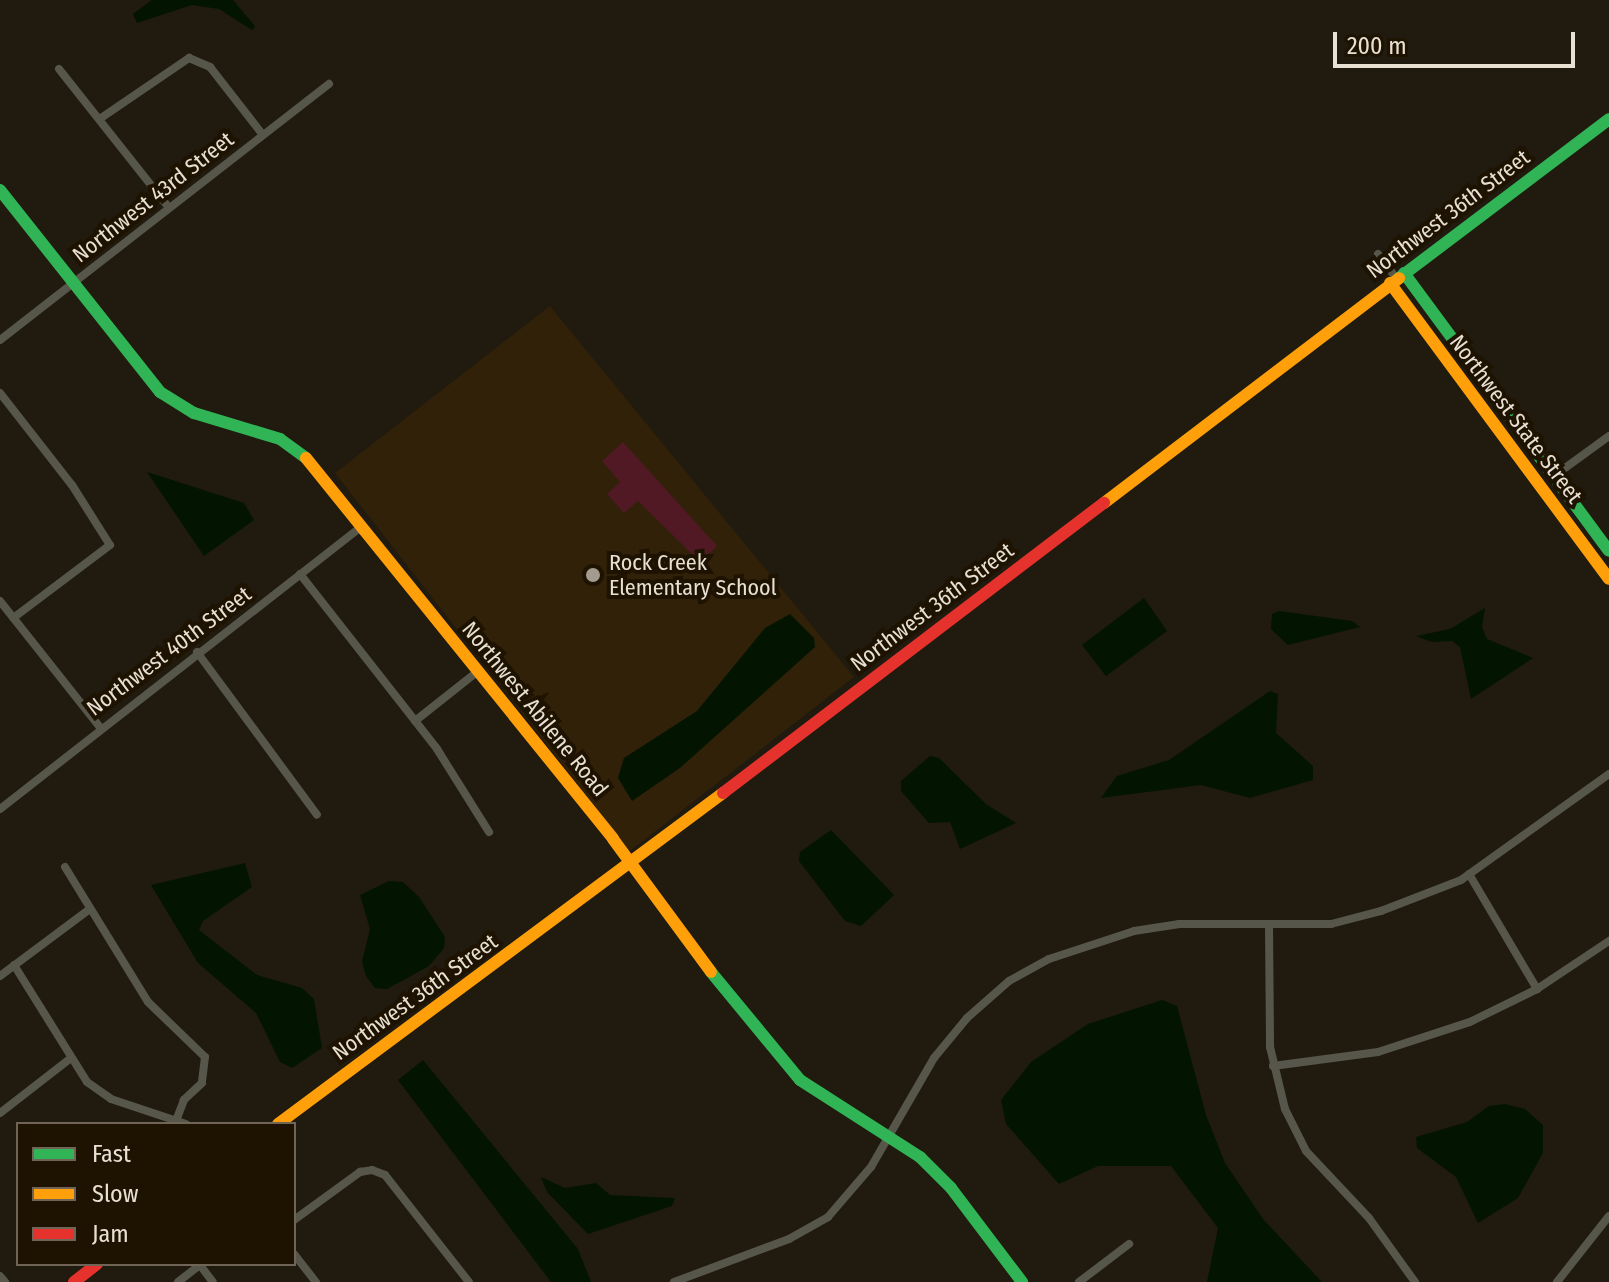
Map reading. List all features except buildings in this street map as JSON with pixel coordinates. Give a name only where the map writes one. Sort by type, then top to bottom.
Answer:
[{"type":"main road","name":"Northwest 36th Street","points":[[281,1122],[630,862],[1609,119]]},
{"type":"main road","name":"Northwest Abilene Road","points":[[0,190],[160,392],[194,413],[259,429],[296,448],[630,862],[745,1018],[800,1080],[829,1103],[888,1135],[951,1188],[1022,1282]]},
{"type":"main road","name":"Northwest State Street","points":[[1397,278],[1554,476],[1609,551]]},
{"type":"main road","name":"Northwest State Street","points":[[1397,278],[1609,579]]},
{"type":"main road","points":[[74,1282],[94,1266]]},
{"type":"street","points":[[101,118],[189,58],[210,67],[263,135]]},
{"type":"street","points":[[59,69],[101,118],[169,208]]},
{"type":"street","name":"Northwest 43rd Street","points":[[0,340],[329,84]]},
{"type":"street","points":[[1378,254],[1397,278]]},
{"type":"street","points":[[0,393],[72,485],[110,545],[13,618]]},
{"type":"street","points":[[1554,476],[1609,436]]},
{"type":"street","name":"Northwest 40th Street","points":[[0,809],[100,727],[362,526]]},
{"type":"street","points":[[300,574],[463,786],[489,832]]},
{"type":"street","points":[[0,601],[100,727]]},
{"type":"street","points":[[197,652],[317,815]]},
{"type":"street","points":[[415,721],[478,671]]},
{"type":"street","points":[[674,1282],[789,1239],[828,1217],[871,1167],[934,1058],[967,1018],[1009,981],[1049,959],[1134,931],[1179,924],[1269,927],[1344,921],[1421,897],[1469,874],[1609,774]]},
{"type":"street","points":[[65,867],[148,1002],[205,1057],[202,1083],[184,1100],[176,1121]]},
{"type":"street","points":[[1469,874],[1537,989]]},
{"type":"street","points":[[0,976],[90,909]]},
{"type":"street","points":[[1269,927],[1273,1066],[1285,1109],[1306,1151],[1369,1218],[1415,1282]]},
{"type":"street","points":[[1273,1066],[1415,1041],[1497,1011],[1537,989],[1609,941]]},
{"type":"street","points":[[14,965],[87,1082],[111,1099],[179,1122]]},
{"type":"street","points":[[0,1113],[71,1058]]},
{"type":"street","points":[[296,1219],[360,1172],[372,1170],[385,1175],[469,1282]]},
{"type":"street","points":[[1557,1282],[1609,1216]]},
{"type":"street","points":[[1079,1282],[1129,1244]]},
{"type":"street","points":[[296,1257],[316,1282]]},
{"type":"street","points":[[178,1282],[198,1266]]},
{"type":"street","points":[[0,1276],[5,1282]]},
{"type":"shaded area","points":[[152,0],[233,0],[255,26],[252,30],[219,9],[192,5],[137,23],[133,14]]},
{"type":"shaded area","name":"Rock Creek Elementary School","points":[[550,306],[854,677],[630,851],[335,473]]},
{"type":"shaded area","points":[[623,442],[717,546],[700,562],[638,501],[624,513],[607,494],[620,482],[602,461]]},
{"type":"shaded area","points":[[147,472],[244,503],[254,520],[204,556]]},
{"type":"shaded area","points":[[1144,598],[1167,631],[1106,676],[1082,645]]},
{"type":"shaded area","points":[[1485,608],[1482,627],[1487,639],[1533,658],[1471,699],[1460,647],[1452,641],[1432,642],[1416,636],[1450,629]]},
{"type":"shaded area","points":[[1279,611],[1352,621],[1360,627],[1288,645],[1271,629],[1272,614]]},
{"type":"shaded area","points":[[790,614],[814,638],[815,647],[680,768],[632,801],[618,778],[624,758],[697,711],[765,628]]},
{"type":"shaded area","points":[[1270,691],[1278,694],[1276,733],[1313,766],[1313,780],[1250,798],[1201,785],[1101,798],[1117,776],[1169,760]]},
{"type":"shaded area","points":[[930,756],[939,758],[986,804],[1016,823],[960,849],[950,822],[929,823],[901,791],[901,781]]},
{"type":"shaded area","points":[[831,830],[894,895],[861,926],[845,921],[799,861],[800,852]]},
{"type":"shaded area","points":[[245,863],[252,887],[203,921],[199,930],[257,975],[302,988],[314,999],[322,1048],[292,1068],[280,1062],[256,1013],[198,963],[151,885]]},
{"type":"shaded area","points":[[389,881],[403,882],[419,897],[445,937],[444,948],[429,966],[387,989],[375,988],[366,976],[362,962],[370,929],[360,895]]},
{"type":"shaded area","points":[[1162,1000],[1177,1006],[1206,1115],[1225,1163],[1263,1219],[1322,1282],[1207,1282],[1218,1228],[1171,1166],[1098,1166],[1059,1184],[1006,1124],[1001,1100],[1031,1062],[1088,1024]]},
{"type":"shaded area","points":[[423,1060],[578,1249],[591,1282],[551,1282],[398,1080]]},
{"type":"shaded area","points":[[1505,1104],[1525,1109],[1543,1125],[1543,1153],[1518,1198],[1478,1223],[1456,1177],[1417,1148],[1416,1137],[1467,1122],[1489,1106]]},
{"type":"shaded area","points":[[541,1177],[565,1188],[596,1183],[610,1195],[675,1198],[672,1206],[588,1234],[547,1192]]},
{"type":"traffic: fast","points":[[1399,278],[1609,119]]},
{"type":"traffic: fast","points":[[0,190],[160,392],[194,413],[280,439],[306,458]]},
{"type":"traffic: fast","points":[[1404,273],[1609,551]]},
{"type":"traffic: fast","points":[[711,972],[800,1080],[920,1157],[951,1188],[1022,1282]]},
{"type":"traffic: slow","points":[[1104,503],[1399,278]]},
{"type":"traffic: slow","points":[[1390,283],[1609,579]]},
{"type":"traffic: slow","points":[[306,458],[613,839],[711,972]]},
{"type":"traffic: slow","points":[[281,1122],[723,793]]},
{"type":"traffic: jam","points":[[723,793],[1104,503]]},
{"type":"traffic: jam","points":[[74,1282],[94,1266]]},
{"type":"place","name":"Rock Creek Elementary School","points":[[593,575]]}]
